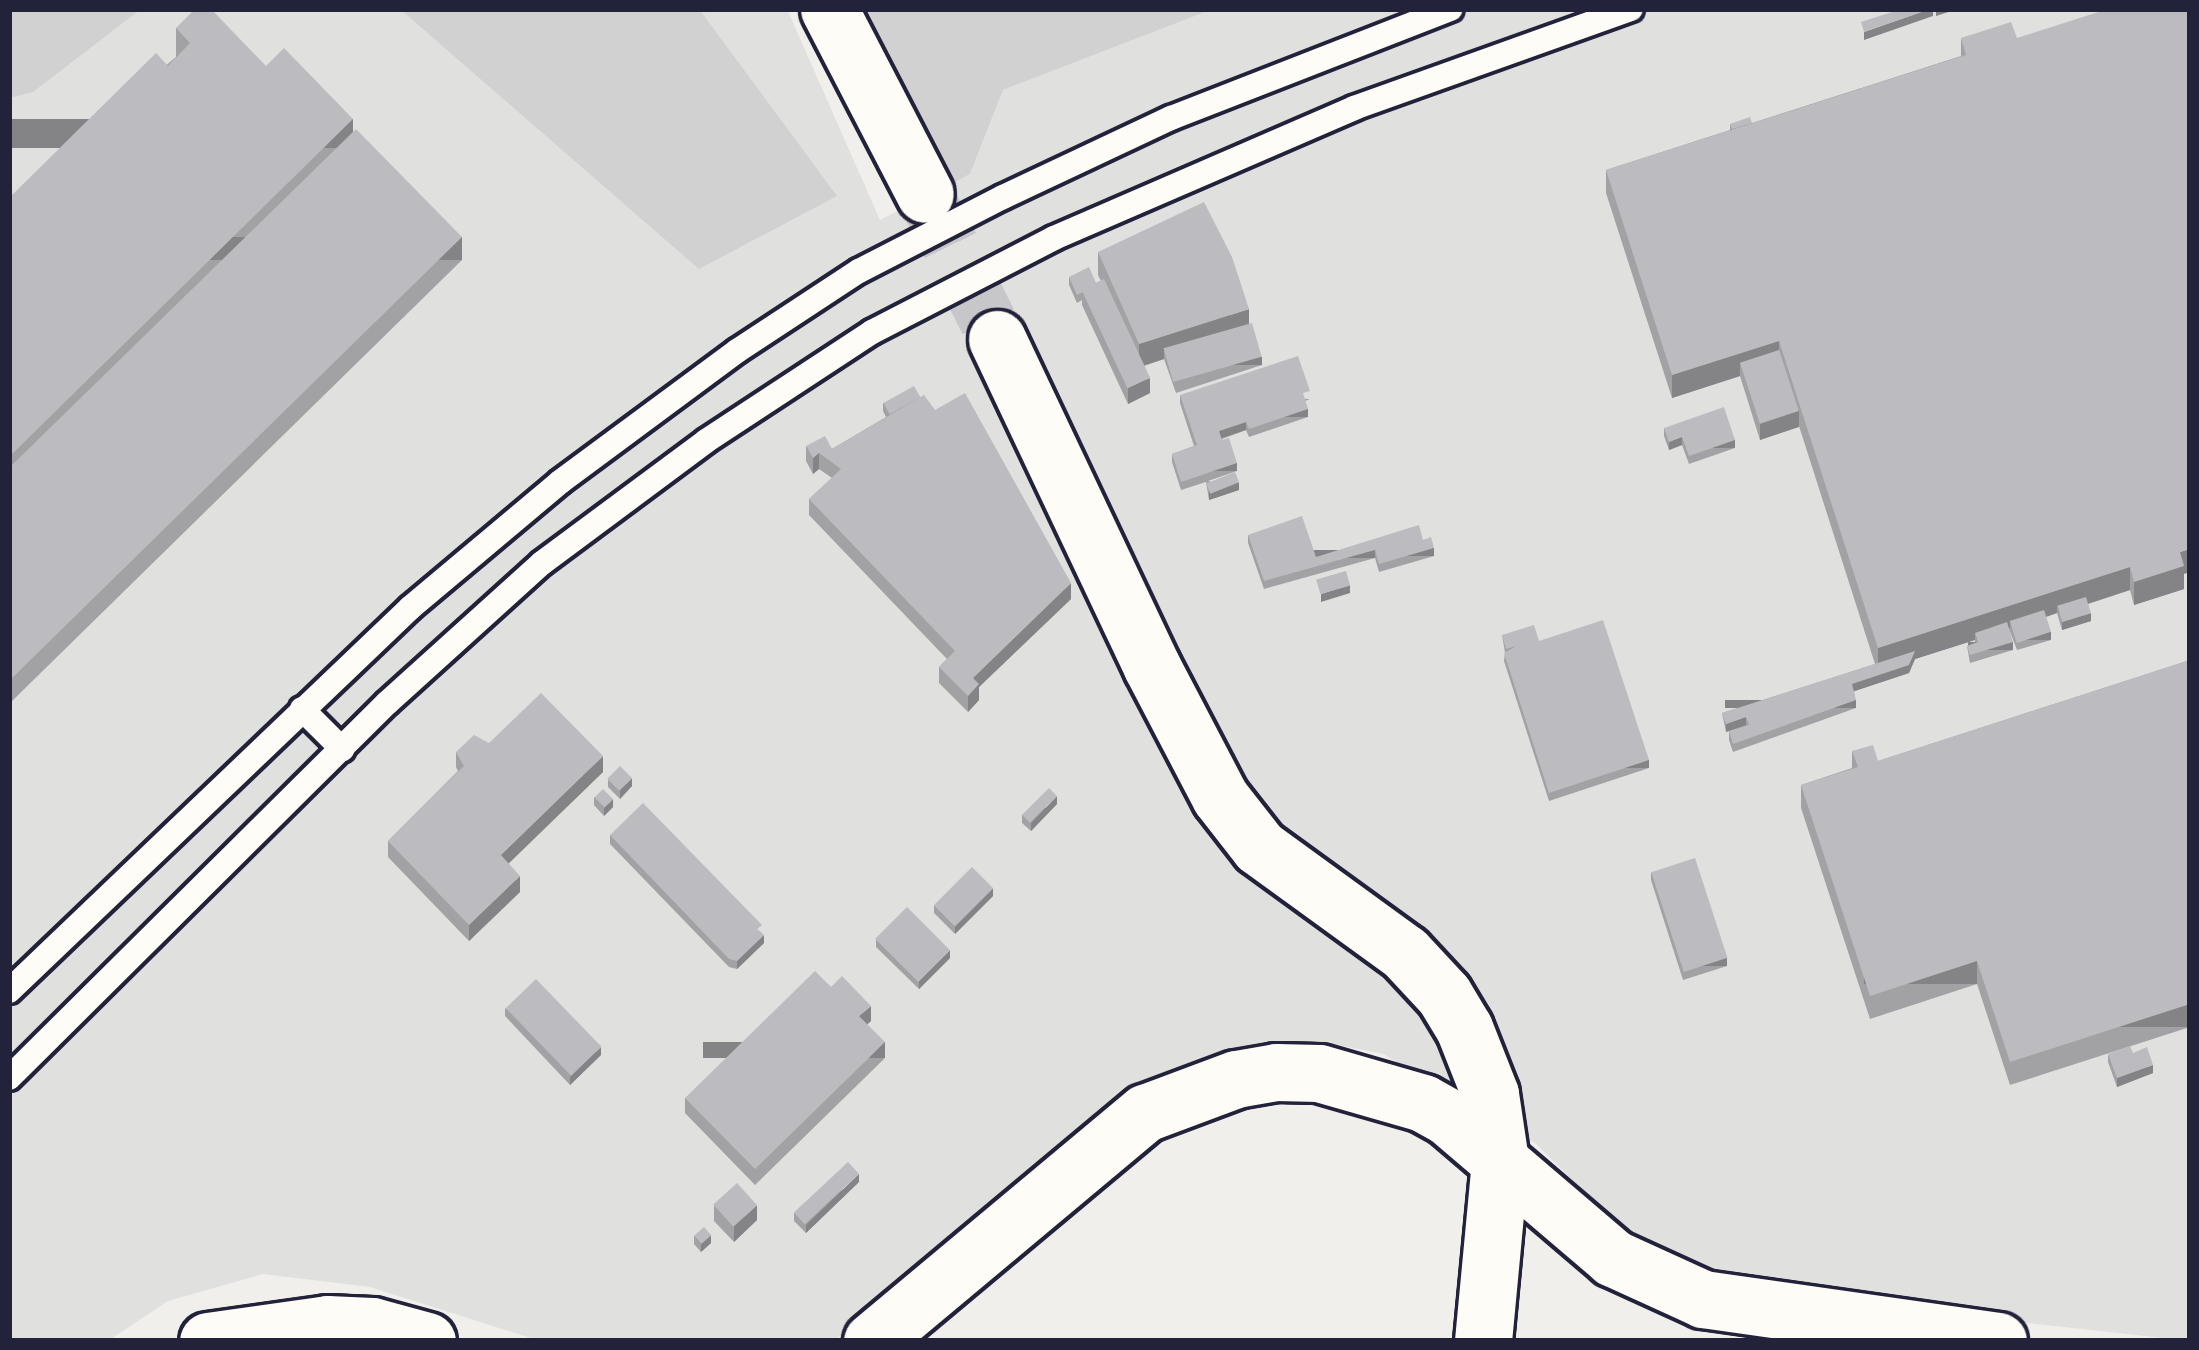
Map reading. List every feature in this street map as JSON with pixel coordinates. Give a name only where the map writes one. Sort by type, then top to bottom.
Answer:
[{"type":"street","points":[[829,9],[926,194]]},
{"type":"street","points":[[997,339],[1151,665],[1220,797],[1259,848],[1405,953],[1444,994],[1479,1061],[1500,1161],[1483,1341]]},
{"type":"street","points":[[872,1341],[1100,1146],[1144,1114],[1236,1078],[1319,1073],[1383,1088],[1448,1117],[1613,1258],[1703,1299],[1748,1310],[1998,1341]]},
{"type":"street","points":[[208,1341],[327,1324],[372,1326],[427,1341]]},
{"type":"lane","points":[[9,991],[302,709],[560,482],[643,416],[860,271],[1171,118],[1450,9]]},
{"type":"lane","points":[[9,1078],[342,748],[542,563],[706,441],[872,332],[1054,238],[1209,167],[1631,9]]},
{"type":"lane","points":[[302,709],[342,748]]},
{"type":"shaded area","points":[[9,9],[787,9],[880,220],[970,174],[1003,90],[1213,9],[2190,9],[2190,1341],[1749,1292],[1668,1256],[1604,1211],[1535,1143],[1383,1054],[1324,1042],[1260,1049],[1140,1088],[1098,1110],[880,1311],[832,1341],[540,1341],[370,1287],[263,1274],[168,1301],[108,1341],[9,1341]]},
{"type":"shaded area","points":[[9,9],[141,9],[33,92],[9,98]]},
{"type":"shaded area","points":[[400,9],[699,9],[837,196],[699,269]]},
{"type":"shaded area","points":[[864,9],[1213,9],[1003,90],[970,174],[955,182]]},
{"type":"building","points":[[195,9],[211,9],[266,66],[284,48],[353,119],[9,457],[9,198],[156,53],[168,66],[190,43],[176,28]]},
{"type":"building","points":[[1901,9],[1930,9],[1864,32],[1861,22]]},
{"type":"building","points":[[2108,9],[2190,9],[2190,549],[2180,552],[2184,566],[2134,582],[2130,567],[1878,648],[1779,341],[1672,375],[1606,170],[1966,55],[1961,38],[2011,22],[2017,38]]},
{"type":"building","points":[[1750,117],[1752,123],[1732,129],[1730,124]]},
{"type":"building","points":[[356,129],[462,237],[9,681],[9,468]]},
{"type":"building","points":[[1204,202],[1232,257],[1249,309],[1139,344],[1098,252]]},
{"type":"building","points":[[1089,267],[1096,283],[1077,295],[1069,277]]},
{"type":"building","points":[[1104,279],[1150,378],[1127,388],[1081,290]]},
{"type":"building","points":[[1252,323],[1262,357],[1173,382],[1164,348]]},
{"type":"building","points":[[1779,350],[1799,411],[1760,424],[1740,363]]},
{"type":"building","points":[[1298,356],[1310,391],[1303,393],[1308,409],[1249,429],[1246,422],[1219,431],[1222,440],[1229,438],[1237,463],[1181,482],[1172,454],[1197,445],[1180,395]]},
{"type":"building","points":[[914,386],[920,397],[890,414],[883,403]]},
{"type":"building","points":[[965,393],[1071,583],[973,678],[979,684],[968,696],[939,667],[955,651],[809,499],[841,469],[819,453],[813,458],[806,446],[825,436],[832,449],[924,395],[935,410]]},
{"type":"building","points":[[1724,407],[1735,440],[1689,456],[1682,437],[1669,442],[1664,428]]},
{"type":"building","points":[[1235,472],[1239,482],[1210,494],[1206,484]]},
{"type":"building","points":[[1302,516],[1316,557],[1419,525],[1423,540],[1431,537],[1434,548],[1379,564],[1375,550],[1264,581],[1248,535]]},
{"type":"building","points":[[1346,571],[1350,585],[1320,594],[1316,580]]},
{"type":"building","points":[[2086,597],[2091,613],[2062,622],[2057,606]]},
{"type":"building","points":[[2044,610],[2051,632],[2017,643],[2010,621]]},
{"type":"building","points":[[1603,620],[1649,760],[1549,793],[1504,653],[1516,646],[1506,649],[1502,635],[1534,625],[1539,641]]},
{"type":"building","points":[[2007,622],[2013,642],[1970,655],[1967,646],[1978,642],[1975,633]]},
{"type":"building","points":[[1915,651],[1909,665],[1852,684],[1856,700],[1733,744],[1729,731],[1749,725],[1746,717],[1726,724],[1722,713]]},
{"type":"building","points":[[2190,660],[2190,1004],[2010,1062],[1977,961],[1870,996],[1801,785],[1858,767],[1852,751],[1873,745],[1878,761]]},
{"type":"building","points":[[541,693],[603,756],[501,855],[520,876],[469,925],[388,841],[464,766],[456,752],[474,735],[489,743]]},
{"type":"building","points":[[620,766],[632,778],[619,791],[607,779]]},
{"type":"building","points":[[1049,788],[1057,796],[1030,823],[1022,815]]},
{"type":"building","points":[[603,789],[613,799],[604,807],[595,797]]},
{"type":"building","points":[[643,803],[762,925],[757,929],[764,935],[737,961],[729,959],[610,835]]},
{"type":"building","points":[[1695,858],[1727,958],[1684,972],[1651,872]]},
{"type":"building","points":[[972,867],[993,888],[955,926],[934,905]]},
{"type":"building","points":[[907,907],[950,950],[918,982],[875,939]]},
{"type":"building","points":[[815,971],[831,987],[842,976],[871,1006],[859,1016],[885,1042],[755,1169],[685,1098]]},
{"type":"building","points":[[536,979],[601,1047],[571,1076],[506,1008]]},
{"type":"building","points":[[2130,1046],[2133,1053],[2147,1047],[2153,1065],[2117,1078],[2108,1054]]},
{"type":"building","points":[[848,1162],[859,1174],[805,1224],[794,1212]]},
{"type":"building","points":[[737,1183],[757,1205],[733,1227],[713,1204]]},
{"type":"building","points":[[704,1227],[711,1235],[701,1244],[694,1236]]},
{"type":"tunnel","points":[[925,194],[997,339]]}]
